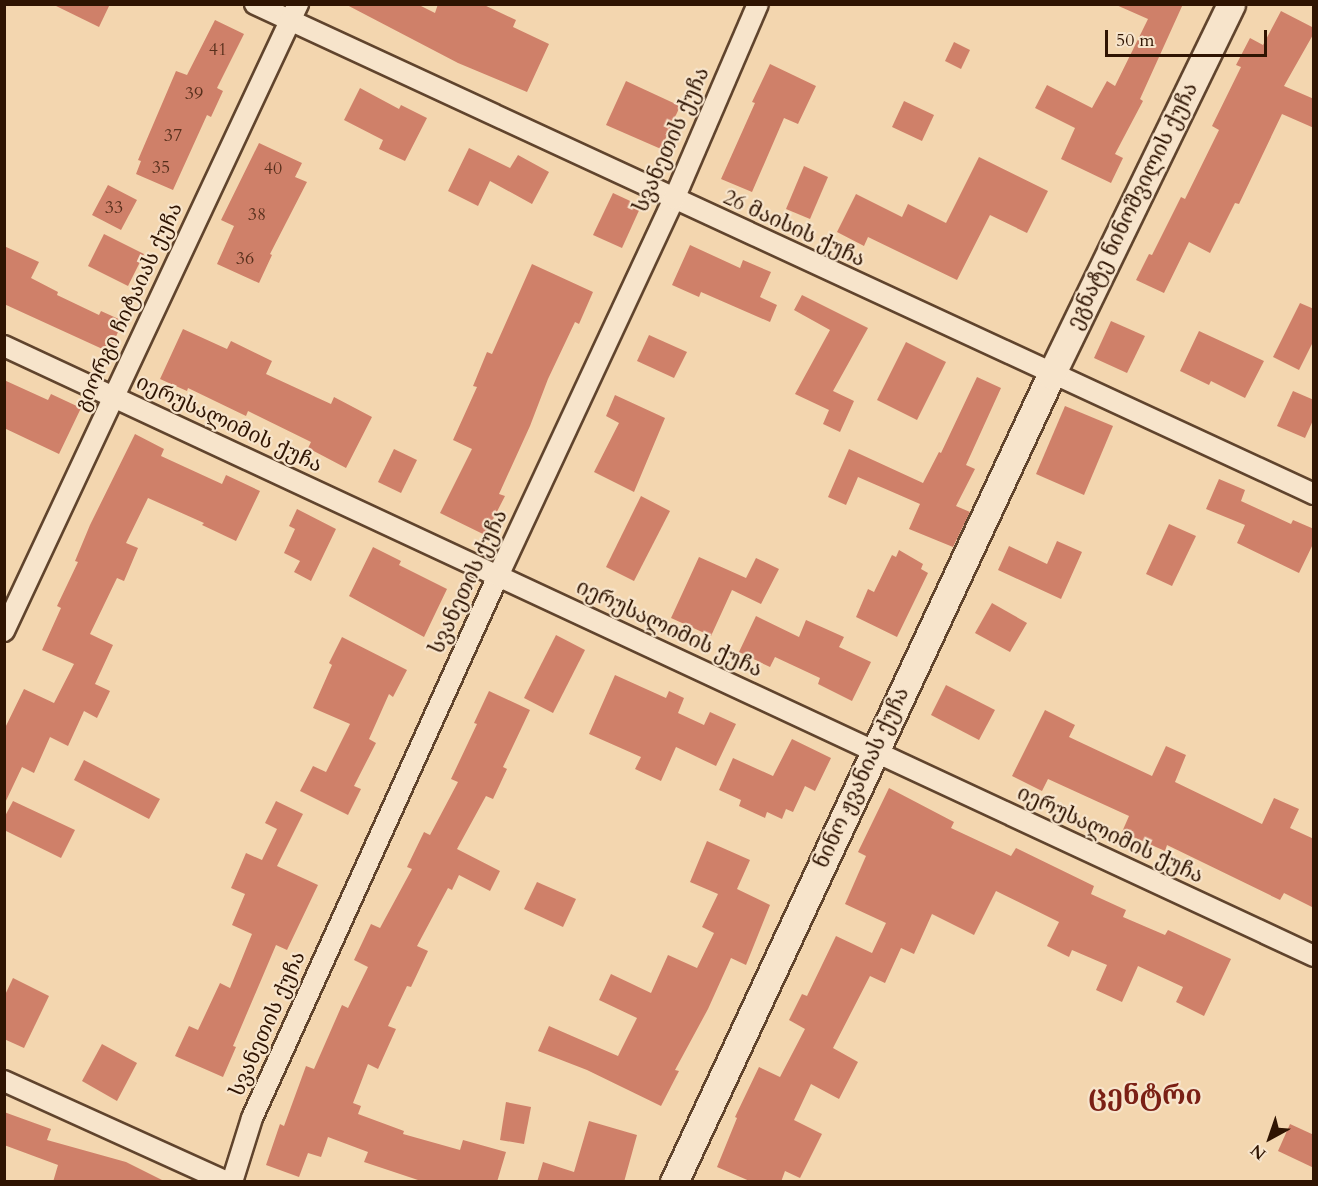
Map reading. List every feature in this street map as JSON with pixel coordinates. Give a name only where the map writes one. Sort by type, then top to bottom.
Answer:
[{"type":"street","name":"26 მაისის ქუჩა","points":[[255,4],[295,13],[674,200],[1314,494]]},
{"type":"street","name":"სვანეთის ქუჩა","points":[[230,1182],[252,1118],[498,576],[674,200],[758,4]]},
{"type":"street","name":"ეგნატე ნინოშვილის ქუჩა","points":[[1051,375],[1231,4]]},
{"type":"street","name":"გიორგი ჩიტაიას ქუჩა","points":[[4,631],[295,13]]},
{"type":"street","name":"იერუსალიმის ქუჩა","points":[[4,346],[1314,956]]},
{"type":"street","name":"ნინო ჟვანიას ქუჩა","points":[[674,1182],[1051,375]]},
{"type":"street","points":[[4,1081],[230,1182]]},
{"type":"building","points":[[52,4],[110,4],[99,27]]},
{"type":"building","points":[[345,4],[417,4],[435,13],[438,4],[482,4],[516,20],[513,27],[549,44],[527,92],[458,63]]},
{"type":"building","points":[[1114,4],[1183,4],[1140,99],[1143,101],[1115,154],[1123,158],[1111,183],[1061,159],[1075,128],[1035,108],[1047,85],[1092,108],[1107,81],[1115,86],[1148,19]]},
{"type":"building","points":[[1281,11],[1314,28],[1314,33],[1284,86],[1314,99],[1314,128],[1282,114],[1239,204],[1235,203],[1210,253],[1189,242],[1164,293],[1136,280],[1149,254],[1152,255],[1181,197],[1185,199],[1219,130],[1212,126],[1241,67],[1236,65],[1250,38],[1263,45]]},
{"type":"building","points":[[215,20],[244,34],[217,88],[223,91],[211,117],[207,115],[173,190],[136,174],[141,161],[138,160],[176,71],[187,75]]},
{"type":"building","points":[[954,42],[970,50],[961,69],[945,61]]},
{"type":"building","points":[[770,64],[816,86],[798,124],[784,118],[752,192],[721,179]]},
{"type":"building","points":[[626,81],[680,106],[661,149],[606,125]]},
{"type":"building","points":[[360,88],[399,109],[401,105],[427,118],[405,161],[379,149],[383,140],[344,120]]},
{"type":"building","points":[[904,101],[934,115],[922,141],[892,127]]},
{"type":"building","points":[[259,143],[302,163],[295,177],[307,182],[270,254],[272,255],[259,283],[217,264],[234,226],[221,220]]},
{"type":"building","points":[[469,148],[510,168],[518,155],[549,172],[532,204],[490,181],[478,206],[448,191]]},
{"type":"building","points":[[979,157],[1048,191],[1027,233],[990,215],[957,280],[868,237],[864,246],[837,232],[856,194],[902,217],[908,204],[946,223]]},
{"type":"building","points":[[804,166],[828,177],[810,219],[786,209]]},
{"type":"building","points":[[108,185],[137,200],[121,230],[92,215]]},
{"type":"building","points":[[613,193],[641,206],[622,248],[593,235]]},
{"type":"building","points":[[104,234],[144,254],[128,286],[88,266]]},
{"type":"building","points":[[690,245],[740,268],[743,260],[771,272],[760,297],[777,305],[770,322],[701,292],[699,297],[672,285]]},
{"type":"building","points":[[4,246],[39,262],[31,278],[58,292],[57,295],[99,315],[101,311],[123,321],[109,352],[4,304]]},
{"type":"building","points":[[532,264],[593,292],[579,324],[575,322],[548,379],[530,426],[499,494],[505,496],[485,535],[440,513],[472,449],[453,440],[477,387],[473,386],[487,352],[492,354]]},
{"type":"building","points":[[802,295],[868,328],[833,391],[854,401],[840,432],[823,424],[829,410],[795,394],[830,330],[794,310]]},
{"type":"building","points":[[1300,303],[1314,309],[1314,340],[1299,370],[1273,357]]},
{"type":"building","points":[[1111,321],[1145,336],[1127,373],[1094,358]]},
{"type":"building","points":[[183,329],[227,349],[231,341],[272,361],[266,374],[331,404],[334,397],[372,417],[346,468],[308,448],[311,442],[248,411],[246,416],[188,388],[187,391],[160,379]]},
{"type":"building","points":[[1199,331],[1264,361],[1245,398],[1211,381],[1209,385],[1180,371]]},
{"type":"building","points":[[649,335],[687,352],[674,378],[637,361]]},
{"type":"building","points":[[906,342],[946,362],[917,420],[877,400]]},
{"type":"building","points":[[977,377],[1001,388],[966,465],[975,469],[956,506],[970,512],[953,547],[909,529],[920,504],[858,477],[846,505],[828,497],[849,449],[923,483],[939,452],[941,453]]},
{"type":"building","points":[[4,380],[48,400],[51,394],[81,408],[59,454],[4,428]]},
{"type":"building","points":[[1293,391],[1314,400],[1314,418],[1305,438],[1277,426]]},
{"type":"building","points":[[615,395],[665,418],[634,492],[594,472],[619,423],[606,416]]},
{"type":"building","points":[[1065,406],[1113,426],[1084,495],[1036,474]]},
{"type":"building","points":[[135,434],[164,449],[161,456],[222,484],[226,475],[260,491],[236,541],[202,525],[204,523],[148,498],[126,543],[138,548],[124,581],[117,578],[90,634],[113,645],[95,684],[110,691],[97,718],[84,711],[68,746],[50,737],[34,773],[22,767],[4,805],[4,730],[24,689],[54,703],[74,664],[42,650],[61,608],[57,606],[78,562],[75,561],[90,525]]},
{"type":"building","points":[[394,449],[417,460],[401,493],[378,482]]},
{"type":"building","points":[[1219,479],[1245,490],[1241,501],[1291,524],[1293,520],[1314,529],[1314,542],[1299,573],[1237,543],[1245,525],[1206,509]]},
{"type":"building","points":[[641,496],[670,511],[634,581],[606,567]]},
{"type":"building","points":[[297,509],[336,529],[311,581],[294,572],[300,561],[284,553],[295,529],[289,526]]},
{"type":"building","points":[[1169,524],[1196,536],[1172,586],[1146,574]]},
{"type":"building","points":[[1057,541],[1082,552],[1061,599],[998,570],[1009,546],[1047,564]]},
{"type":"building","points":[[373,547],[401,561],[399,565],[447,589],[424,637],[349,596]]},
{"type":"building","points":[[899,550],[923,564],[921,569],[928,573],[897,637],[856,617],[868,589],[874,592],[892,555],[896,557]]},
{"type":"building","points":[[699,557],[746,578],[756,558],[779,569],[761,604],[732,590],[711,636],[671,618]]},
{"type":"building","points":[[992,603],[1027,623],[1010,652],[975,633]]},
{"type":"building","points":[[756,616],[799,637],[806,620],[844,637],[839,647],[871,662],[852,701],[818,684],[820,678],[775,657],[770,667],[739,652]]},
{"type":"building","points":[[556,635],[585,650],[553,713],[524,698]]},
{"type":"building","points":[[342,637],[407,670],[393,697],[389,694],[369,739],[376,743],[354,786],[361,789],[348,815],[300,791],[313,766],[326,772],[350,724],[313,708],[332,665],[329,663]]},
{"type":"building","points":[[615,675],[666,698],[669,691],[684,698],[678,713],[704,725],[710,712],[736,724],[716,766],[676,747],[661,781],[635,769],[641,757],[589,734]]},
{"type":"building","points":[[946,685],[995,710],[979,740],[931,715]]},
{"type":"building","points":[[489,691],[530,710],[503,767],[507,769],[493,799],[486,796],[457,849],[500,871],[490,891],[459,875],[452,890],[448,888],[417,946],[428,951],[411,987],[407,986],[388,1026],[396,1029],[378,1069],[368,1064],[353,1103],[361,1106],[358,1114],[404,1131],[403,1134],[460,1150],[463,1140],[506,1152],[497,1182],[424,1182],[364,1162],[368,1152],[328,1137],[321,1157],[308,1153],[299,1177],[266,1165],[280,1124],[284,1126],[306,1066],[314,1069],[342,1005],[348,1008],[368,967],[354,960],[371,924],[380,928],[412,869],[407,867],[424,832],[430,835],[458,782],[451,779],[477,724],[474,723]]},
{"type":"building","points":[[1045,710],[1075,725],[1069,737],[1152,776],[1166,746],[1186,755],[1175,782],[1262,824],[1274,798],[1299,809],[1290,828],[1314,839],[1314,908],[1284,893],[1280,900],[1167,845],[1165,851],[1122,832],[1129,816],[1048,779],[1042,791],[1012,776]]},
{"type":"building","points":[[792,739],[831,758],[815,791],[805,786],[793,812],[786,809],[782,819],[767,812],[765,818],[739,806],[741,800],[719,790],[733,758],[773,776]]},
{"type":"building","points":[[84,760],[160,799],[149,819],[74,780]]},
{"type":"building","points":[[889,788],[954,822],[951,828],[1011,856],[1016,848],[1094,886],[1091,894],[1126,910],[1123,917],[1165,935],[1168,930],[1231,959],[1204,1016],[1176,1002],[1183,987],[1138,966],[1122,1002],[1096,990],[1107,965],[1072,950],[1069,957],[1047,946],[1059,922],[996,891],[974,935],[932,914],[914,954],[901,948],[885,983],[870,976],[833,1048],[858,1062],[839,1099],[811,1084],[794,1120],[822,1134],[800,1178],[785,1171],[781,1182],[752,1182],[717,1167],[737,1118],[735,1117],[759,1067],[780,1077],[805,1029],[789,1020],[802,994],[807,996],[836,936],[872,953],[886,923],[845,904],[866,856],[858,852]]},
{"type":"building","points":[[13,801],[75,830],[61,858],[4,830],[4,818]]},
{"type":"building","points":[[276,801],[303,814],[277,866],[318,885],[287,950],[276,945],[233,1046],[236,1047],[223,1077],[175,1056],[189,1026],[198,1030],[220,983],[230,988],[252,934],[232,925],[245,894],[231,888],[246,853],[262,860],[277,829],[265,823]]},
{"type":"building","points":[[707,841],[750,860],[737,889],[770,905],[746,965],[731,958],[708,1009],[675,1070],[679,1071],[661,1106],[587,1070],[538,1051],[549,1026],[618,1056],[637,1018],[599,1000],[611,974],[651,993],[668,955],[697,968],[714,933],[702,927],[718,894],[690,882]]},
{"type":"building","points":[[537,882],[576,899],[563,927],[524,909]]},
{"type":"building","points":[[13,978],[49,996],[24,1048],[4,1039],[4,997]]},
{"type":"building","points":[[102,1044],[137,1063],[117,1101],[82,1081]]},
{"type":"building","points":[[506,1102],[531,1107],[524,1144],[500,1140]]},
{"type":"building","points":[[4,1112],[51,1129],[47,1140],[126,1162],[166,1182],[53,1182],[58,1165],[4,1145]]},
{"type":"building","points":[[589,1121],[637,1135],[624,1182],[537,1182],[543,1162],[574,1172]]},
{"type":"building","points":[[1290,1124],[1314,1135],[1314,1168],[1278,1151]]},
{"type":"district","name":"ცენტრი","points":[[1145,1096]]}]
